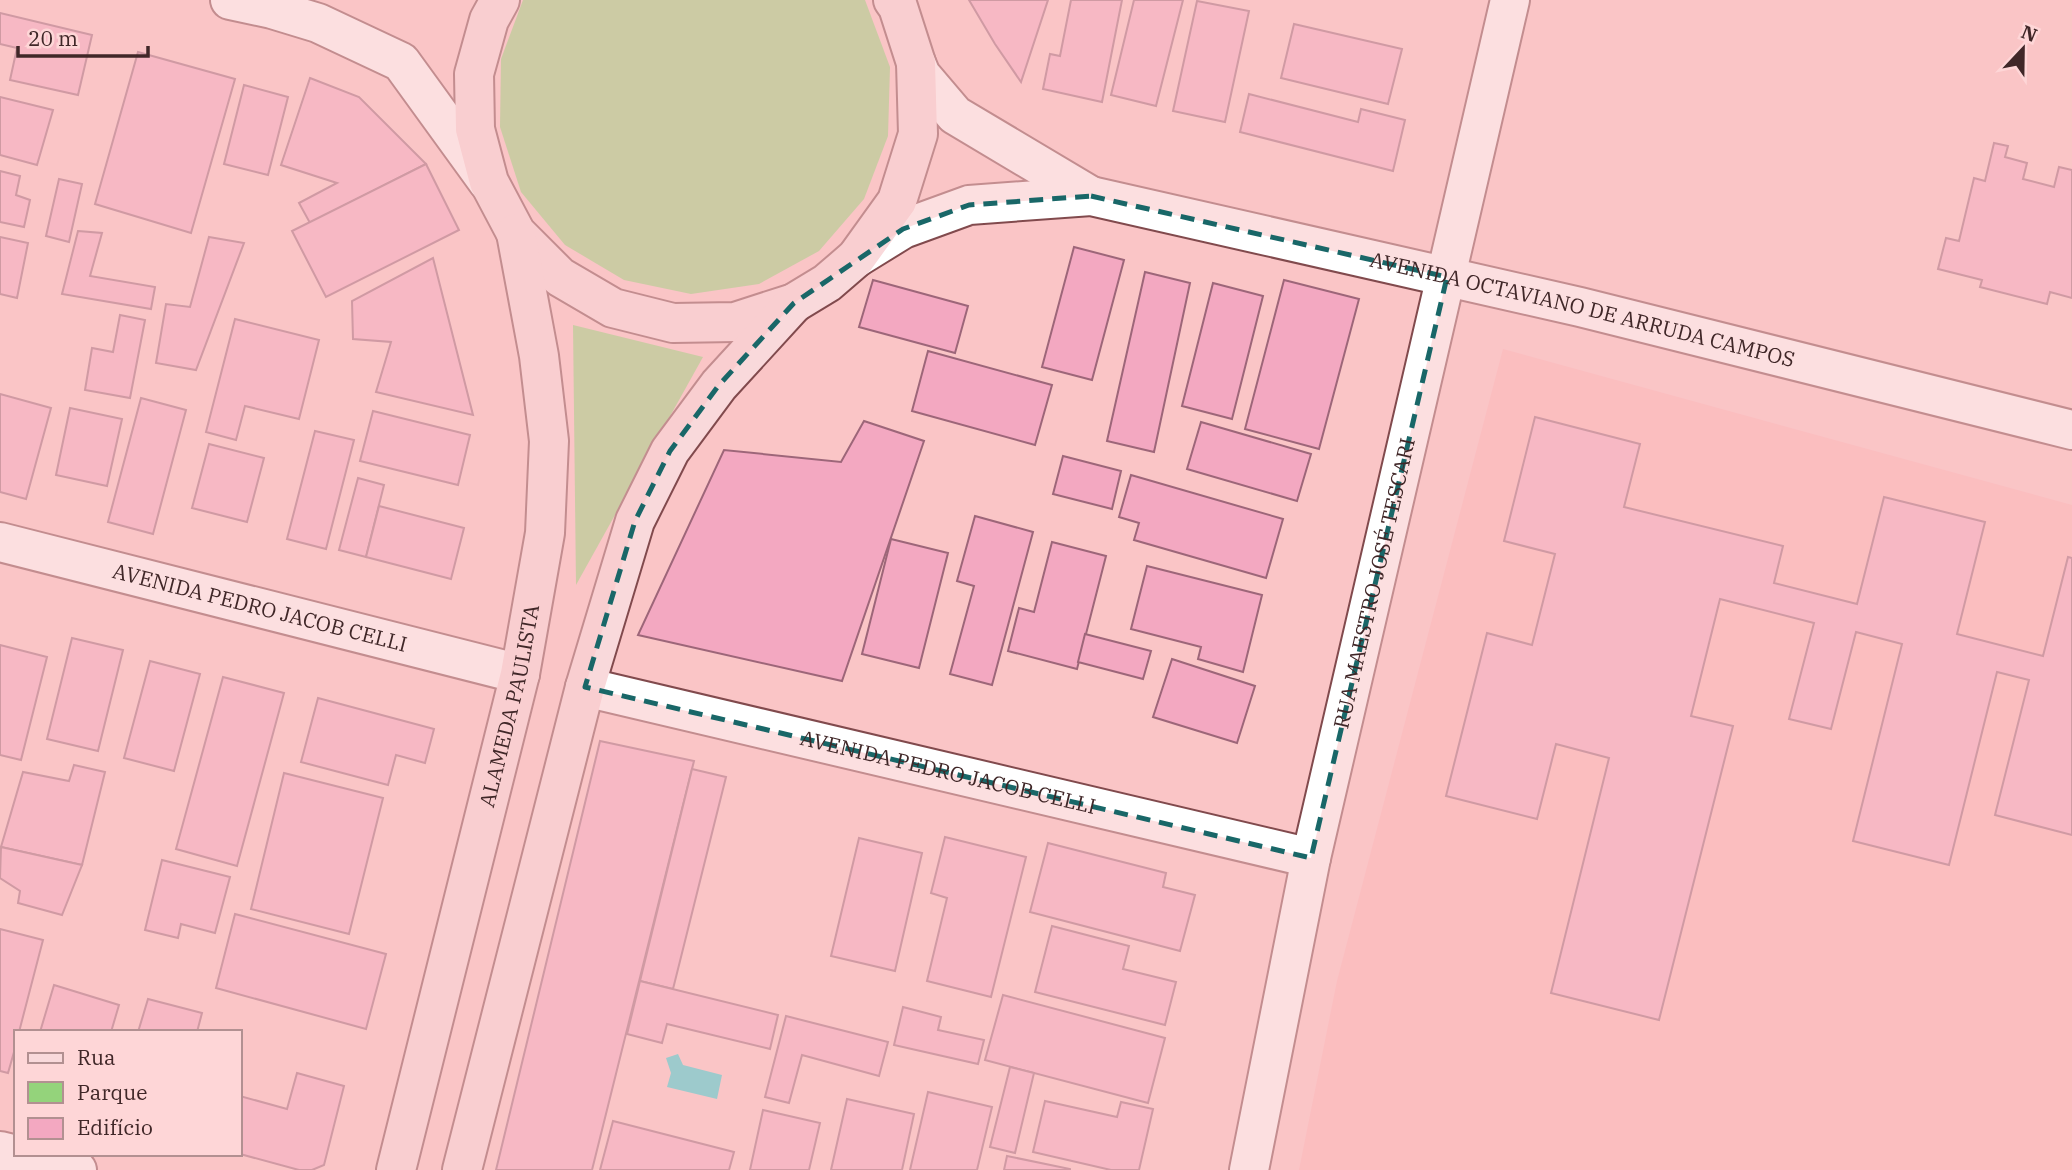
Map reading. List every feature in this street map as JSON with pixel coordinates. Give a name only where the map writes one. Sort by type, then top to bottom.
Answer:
[{"type":"main road","points":[[500,0],[489,20],[474,74],[475,129],[489,182],[516,233],[559,277],[613,308],[673,323],[735,322],[794,303],[827,283],[856,258],[897,201],[918,134],[916,63],[898,7],[893,0]]},
{"type":"main road","name":"ALAMEDA PAULISTA","points":[[396,1170],[520,674],[545,533],[549,441],[539,356],[516,233]]},
{"type":"main road","points":[[462,1170],[585,687],[635,521],[670,451],[719,385],[794,303]]},
{"type":"street","points":[[230,0],[318,23],[401,62],[489,182]]},
{"type":"street","name":"RUA MAESTRO JOSÉ TESCARI","points":[[1249,1170],[1311,859],[1510,0]]},
{"type":"street","name":"AVENIDA OCTAVIANO DE ARRUDA CAMPOS","points":[[916,63],[921,75],[955,114],[1091,196]]},
{"type":"street","name":"AVENIDA OCTAVIANO DE ARRUDA CAMPOS","points":[[856,258],[903,229],[969,205],[1091,196],[1607,314],[2072,430]]},
{"type":"street","name":"AVENIDA PEDRO JACOB CELLI","points":[[0,542],[520,674]]},
{"type":"street","name":"AVENIDA PEDRO JACOB CELLI","points":[[585,687],[1311,859]]},
{"type":"street","points":[[20,1156],[77,1170]]},
{"type":"highlighted area","points":[[1091,196],[1447,277],[1311,858],[585,687],[635,521],[670,451],[719,385],[794,303],[903,229],[969,205]]},
{"type":"shaded area","points":[[1503,349],[2072,505],[2072,1170],[1299,1170],[1337,981]]},
{"type":"green space","points":[[523,0],[865,0],[890,67],[888,136],[864,199],[819,251],[759,284],[691,294],[624,280],[565,245],[521,192],[500,127],[501,59]]},
{"type":"green space","points":[[573,325],[703,357],[576,585]]},
{"type":"water","points":[[678,1054],[683,1065],[722,1075],[717,1099],[667,1087],[671,1073],[666,1058]]},
{"type":"building","points":[[969,0],[1048,0],[1021,82],[995,44]]},
{"type":"building","points":[[1071,0],[1122,0],[1102,102],[1043,89],[1050,54],[1060,56]]},
{"type":"building","points":[[1134,0],[1183,0],[1156,106],[1111,95]]},
{"type":"building","points":[[1197,1],[1249,11],[1225,122],[1173,111]]},
{"type":"building","points":[[0,13],[92,35],[78,95],[10,80],[17,48],[0,44]]},
{"type":"building","points":[[1294,24],[1402,49],[1388,104],[1281,78]]},
{"type":"building","points":[[138,52],[235,79],[191,233],[95,204]]},
{"type":"building","points":[[310,78],[359,97],[426,164],[310,223],[299,203],[337,183],[281,165]]},
{"type":"building","points":[[244,85],[288,97],[268,175],[224,164]]},
{"type":"building","points":[[1249,94],[1358,122],[1361,109],[1405,120],[1393,171],[1240,132]]},
{"type":"building","points":[[0,97],[53,110],[37,165],[0,155]]},
{"type":"building","points":[[1994,143],[2008,146],[2005,157],[2027,163],[2023,179],[2054,187],[2059,167],[2072,170],[2072,298],[2050,292],[2047,304],[1980,287],[1982,280],[1938,269],[1946,238],[1959,241],[1974,178],[1985,181]]},
{"type":"building","points":[[426,164],[459,230],[326,297],[292,231]]},
{"type":"building","points":[[0,171],[20,176],[16,195],[30,200],[24,227],[0,222]]},
{"type":"building","points":[[59,179],[82,184],[69,242],[46,236]]},
{"type":"building","points":[[78,231],[102,233],[90,276],[155,287],[151,309],[62,294]]},
{"type":"building","points":[[0,237],[28,243],[17,298],[0,294]]},
{"type":"building","points":[[209,237],[244,243],[196,370],[156,363],[166,304],[190,307]]},
{"type":"building","points":[[1074,247],[1124,260],[1092,380],[1042,367]]},
{"type":"building","points":[[433,258],[473,415],[376,392],[391,342],[353,339],[352,301]]},
{"type":"building","points":[[1145,272],[1190,283],[1154,452],[1107,441]]},
{"type":"building","points":[[873,280],[968,306],[955,353],[859,327]]},
{"type":"building","points":[[1284,280],[1359,299],[1319,449],[1245,429]]},
{"type":"building","points":[[1213,283],[1263,296],[1232,419],[1182,406]]},
{"type":"building","points":[[120,315],[145,320],[130,398],[85,390],[92,348],[113,352]]},
{"type":"building","points":[[235,319],[319,340],[299,419],[245,406],[236,440],[206,432]]},
{"type":"building","points":[[928,351],[1052,385],[1035,445],[912,411]]},
{"type":"building","points":[[0,394],[51,408],[26,499],[0,492]]},
{"type":"building","points":[[141,398],[186,410],[153,534],[108,522]]},
{"type":"building","points":[[70,408],[122,419],[107,486],[56,475]]},
{"type":"building","points":[[373,411],[470,435],[458,485],[360,461]]},
{"type":"building","points":[[1535,417],[1640,444],[1624,507],[1783,546],[1774,583],[1857,604],[1884,497],[1985,522],[1957,634],[2043,656],[2068,557],[2072,558],[2072,835],[1995,815],[2029,680],[1997,672],[1949,865],[1853,841],[1902,644],[1856,632],[1831,729],[1789,719],[1814,623],[1720,599],[1691,716],[1733,726],[1659,1020],[1551,993],[1609,758],[1556,744],[1537,819],[1446,796],[1487,633],[1532,645],[1555,554],[1504,541]]},
{"type":"building","points":[[864,421],[924,441],[842,681],[638,635],[724,450],[841,462]]},
{"type":"building","points":[[1201,422],[1311,454],[1297,501],[1187,469]]},
{"type":"building","points":[[315,431],[354,440],[326,549],[287,539]]},
{"type":"building","points":[[209,444],[264,458],[247,522],[192,508]]},
{"type":"building","points":[[1063,456],[1121,471],[1112,509],[1053,494]]},
{"type":"building","points":[[1131,475],[1283,519],[1266,578],[1134,540],[1139,523],[1119,517]]},
{"type":"building","points":[[358,478],[384,485],[366,557],[339,550]]},
{"type":"building","points":[[379,506],[464,528],[451,579],[366,557]]},
{"type":"building","points":[[975,516],[1033,532],[992,685],[950,674],[974,586],[957,581]]},
{"type":"building","points":[[891,539],[948,553],[919,668],[862,654]]},
{"type":"building","points":[[1052,542],[1106,556],[1077,669],[1008,651],[1019,608],[1034,612]]},
{"type":"building","points":[[1147,566],[1262,595],[1243,672],[1198,659],[1201,647],[1131,629]]},
{"type":"building","points":[[1085,634],[1151,651],[1143,679],[1078,662]]},
{"type":"building","points":[[72,638],[123,650],[98,751],[47,739]]},
{"type":"building","points":[[0,645],[47,657],[21,760],[0,755]]},
{"type":"building","points":[[1172,659],[1255,686],[1237,743],[1153,717]]},
{"type":"building","points":[[150,661],[200,674],[174,771],[124,758]]},
{"type":"building","points":[[223,677],[284,693],[237,866],[176,849]]},
{"type":"building","points":[[318,698],[434,729],[425,763],[396,755],[388,785],[301,762]]},
{"type":"building","points":[[600,741],[694,761],[592,1170],[496,1170]]},
{"type":"building","points":[[74,765],[105,772],[82,865],[1,847],[23,772],[69,781]]},
{"type":"building","points":[[692,769],[726,777],[673,989],[640,981]]},
{"type":"building","points":[[284,773],[383,798],[349,934],[251,909]]},
{"type":"building","points":[[945,837],[1026,857],[991,997],[927,981],[947,898],[931,893]]},
{"type":"building","points":[[859,838],[922,853],[895,971],[831,956]]},
{"type":"building","points":[[1048,843],[1166,873],[1163,887],[1195,895],[1180,951],[1030,912]]},
{"type":"building","points":[[1,847],[82,865],[62,915],[18,903],[20,891],[0,878]]},
{"type":"building","points":[[162,860],[230,877],[215,933],[181,924],[178,938],[145,930]]},
{"type":"building","points":[[235,914],[386,954],[366,1029],[216,988]]},
{"type":"building","points":[[1052,926],[1129,946],[1123,969],[1176,982],[1165,1025],[1035,992]]},
{"type":"building","points":[[0,929],[43,940],[20,1030],[14,1030],[14,1052],[8,1073],[0,1071]]},
{"type":"building","points":[[640,981],[778,1015],[770,1049],[667,1024],[662,1043],[627,1034]]},
{"type":"building","points":[[54,985],[119,1005],[112,1030],[41,1030]]},
{"type":"building","points":[[1003,995],[1165,1038],[1148,1103],[985,1060]]},
{"type":"building","points":[[148,999],[202,1013],[198,1030],[139,1030]]},
{"type":"building","points":[[903,1007],[941,1017],[938,1030],[984,1040],[978,1064],[894,1045]]},
{"type":"building","points":[[786,1016],[888,1042],[879,1076],[802,1055],[789,1103],[765,1097]]},
{"type":"building","points":[[1010,1067],[1034,1073],[1015,1153],[990,1147]]},
{"type":"building","points":[[297,1073],[344,1086],[324,1165],[312,1170],[299,1170],[242,1155],[242,1097],[287,1109]]},
{"type":"building","points":[[928,1092],[992,1107],[977,1170],[910,1170]]},
{"type":"building","points":[[847,1099],[914,1114],[902,1170],[831,1170]]},
{"type":"building","points":[[1045,1101],[1117,1117],[1121,1102],[1153,1109],[1139,1170],[1111,1170],[1033,1152]]},
{"type":"building","points":[[763,1110],[820,1123],[809,1170],[750,1170]]},
{"type":"building","points":[[613,1121],[734,1152],[729,1170],[600,1170]]},
{"type":"building","points":[[1007,1156],[1070,1169],[1070,1170],[1004,1170]]}]
